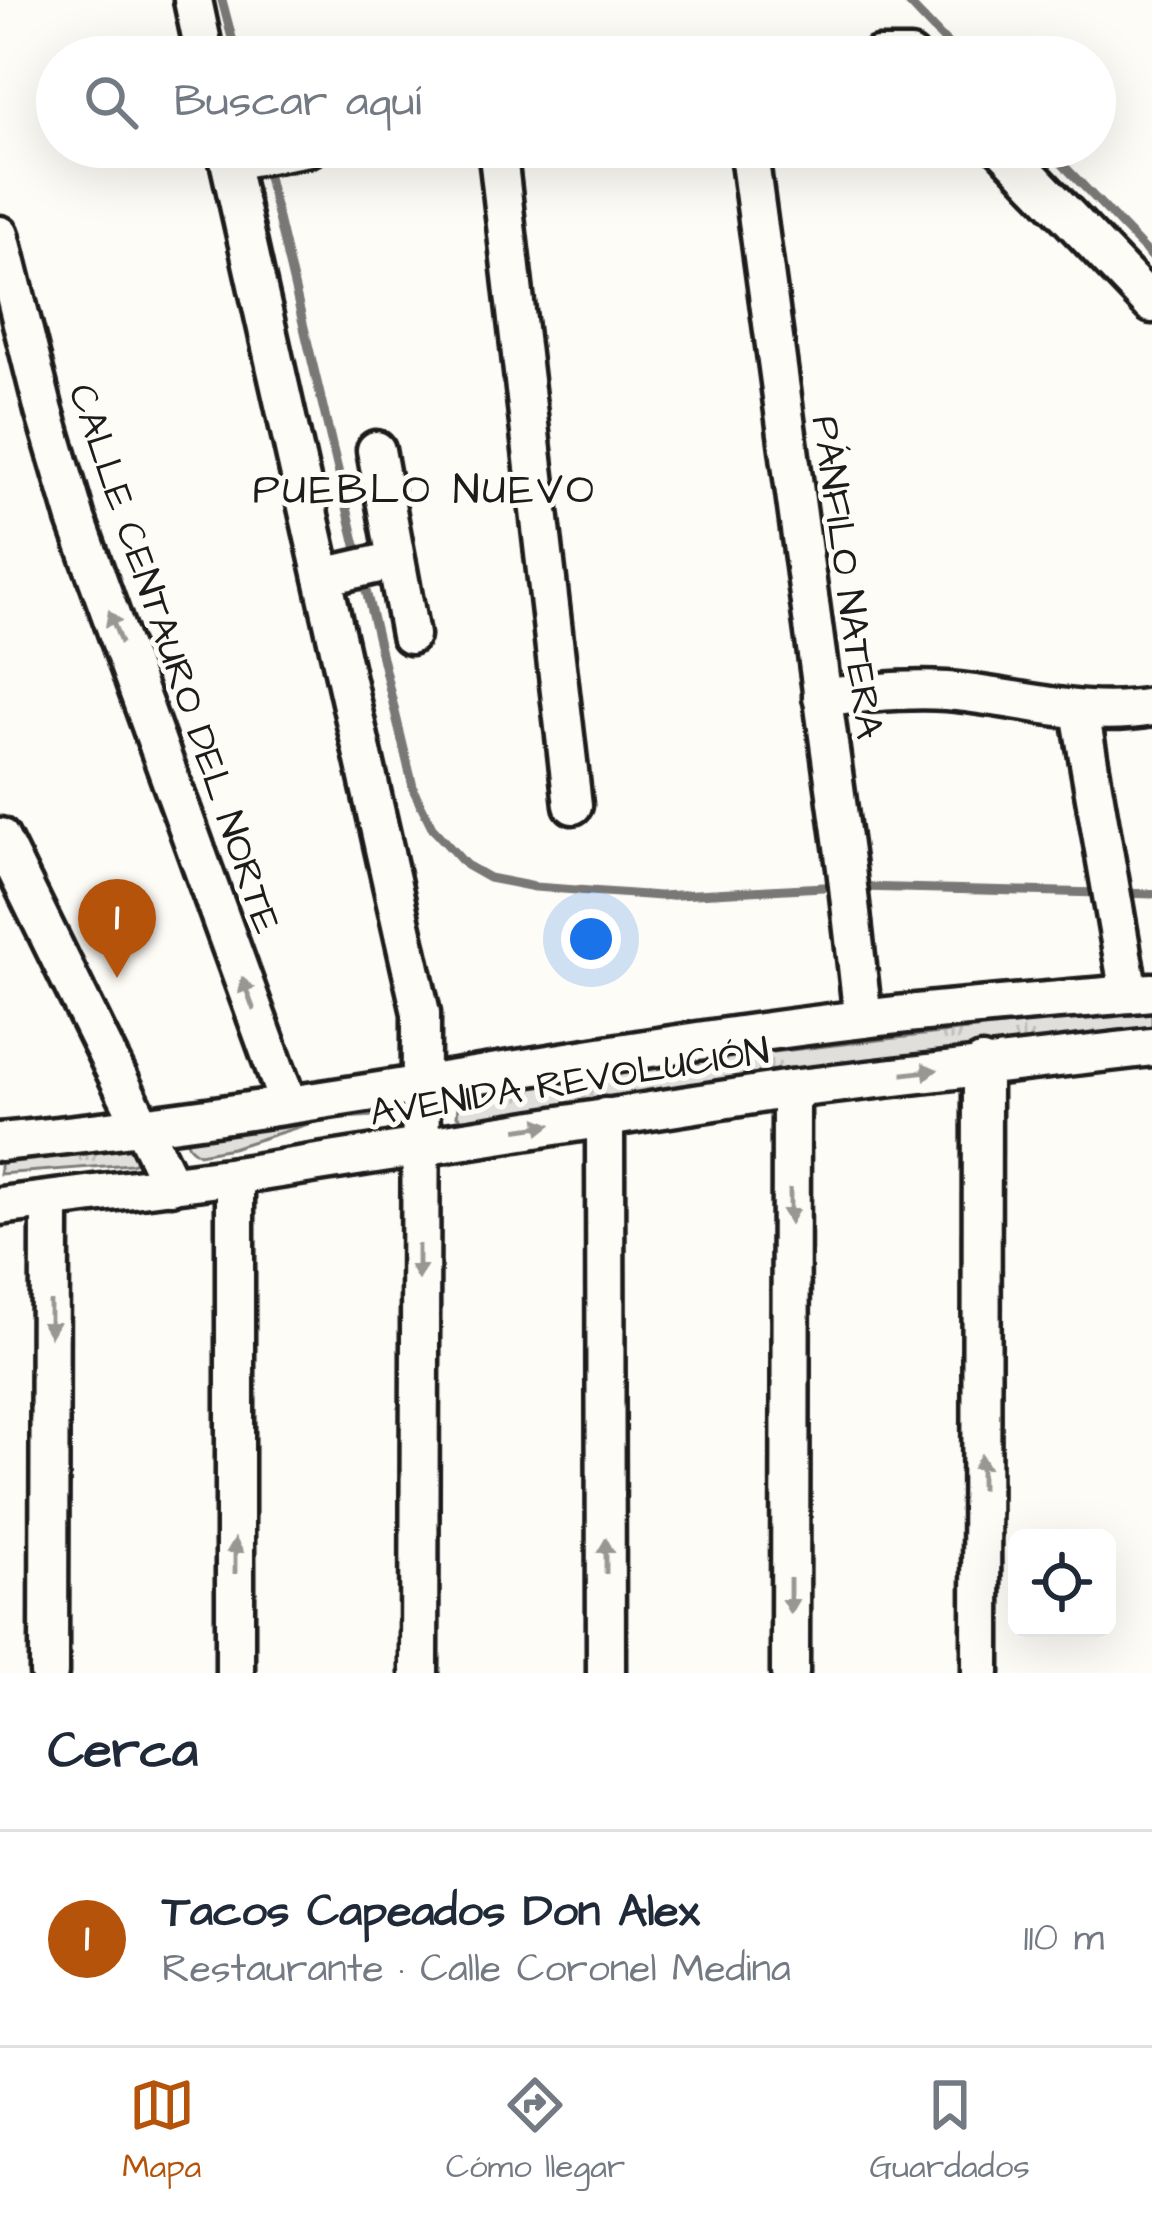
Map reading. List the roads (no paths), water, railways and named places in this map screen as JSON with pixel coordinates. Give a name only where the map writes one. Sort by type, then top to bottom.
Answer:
[{"type":"street","points":[[193,0],[201,36]]},
{"type":"street","points":[[261,168],[323,577],[421,1013],[419,1673]]},
{"type":"street","points":[[499,168],[573,805]]},
{"type":"street","name":"PÁNFILO NATERA","points":[[751,168],[863,1019]]},
{"type":"street","points":[[1022,168],[1152,304]]},
{"type":"street","name":"CALLE CENTAURO DEL NORTE","points":[[0,235],[76,519],[288,1104]]},
{"type":"street","points":[[376,450],[410,635]]},
{"type":"street","points":[[323,577],[396,560]]},
{"type":"street","points":[[822,697],[944,691],[1080,712],[1152,706]]},
{"type":"street","points":[[1080,712],[1141,993]]},
{"type":"street","points":[[0,837],[8,872],[171,1185]]},
{"type":"street","name":"AVENIDA REVOLUCIÓN","points":[[0,1142],[145,1128],[423,1082],[863,1019],[1141,993]]},
{"type":"street","name":"AVENIDA REVOLUCIÓN","points":[[0,1206],[235,1176],[790,1089],[1152,1047]]},
{"type":"street","points":[[981,1673],[982,1064]]},
{"type":"street","points":[[790,1089],[790,1673]]},
{"type":"street","points":[[605,1117],[606,1673]]},
{"type":"street","points":[[235,1176],[235,1673]]},
{"type":"street","points":[[49,1673],[50,1202]]},
{"type":"waterway","points":[[222,0],[231,36]]},
{"type":"waterway","points":[[906,0],[940,36]]},
{"type":"waterway","points":[[266,168],[360,562]]},
{"type":"waterway","points":[[1066,168],[1152,257]]},
{"type":"waterway","points":[[363,578],[414,791],[433,829],[466,865],[489,878],[535,887],[660,896],[842,886]]},
{"type":"waterway","points":[[859,887],[1100,893]]},
{"type":"waterway","points":[[1123,893],[1152,894]]},
{"type":"place","name":"Tacos Capeados Don Alex","points":[[117,978]]},
{"type":"district","name":"PUEBLO NUEVO","points":[[425,488]]}]
